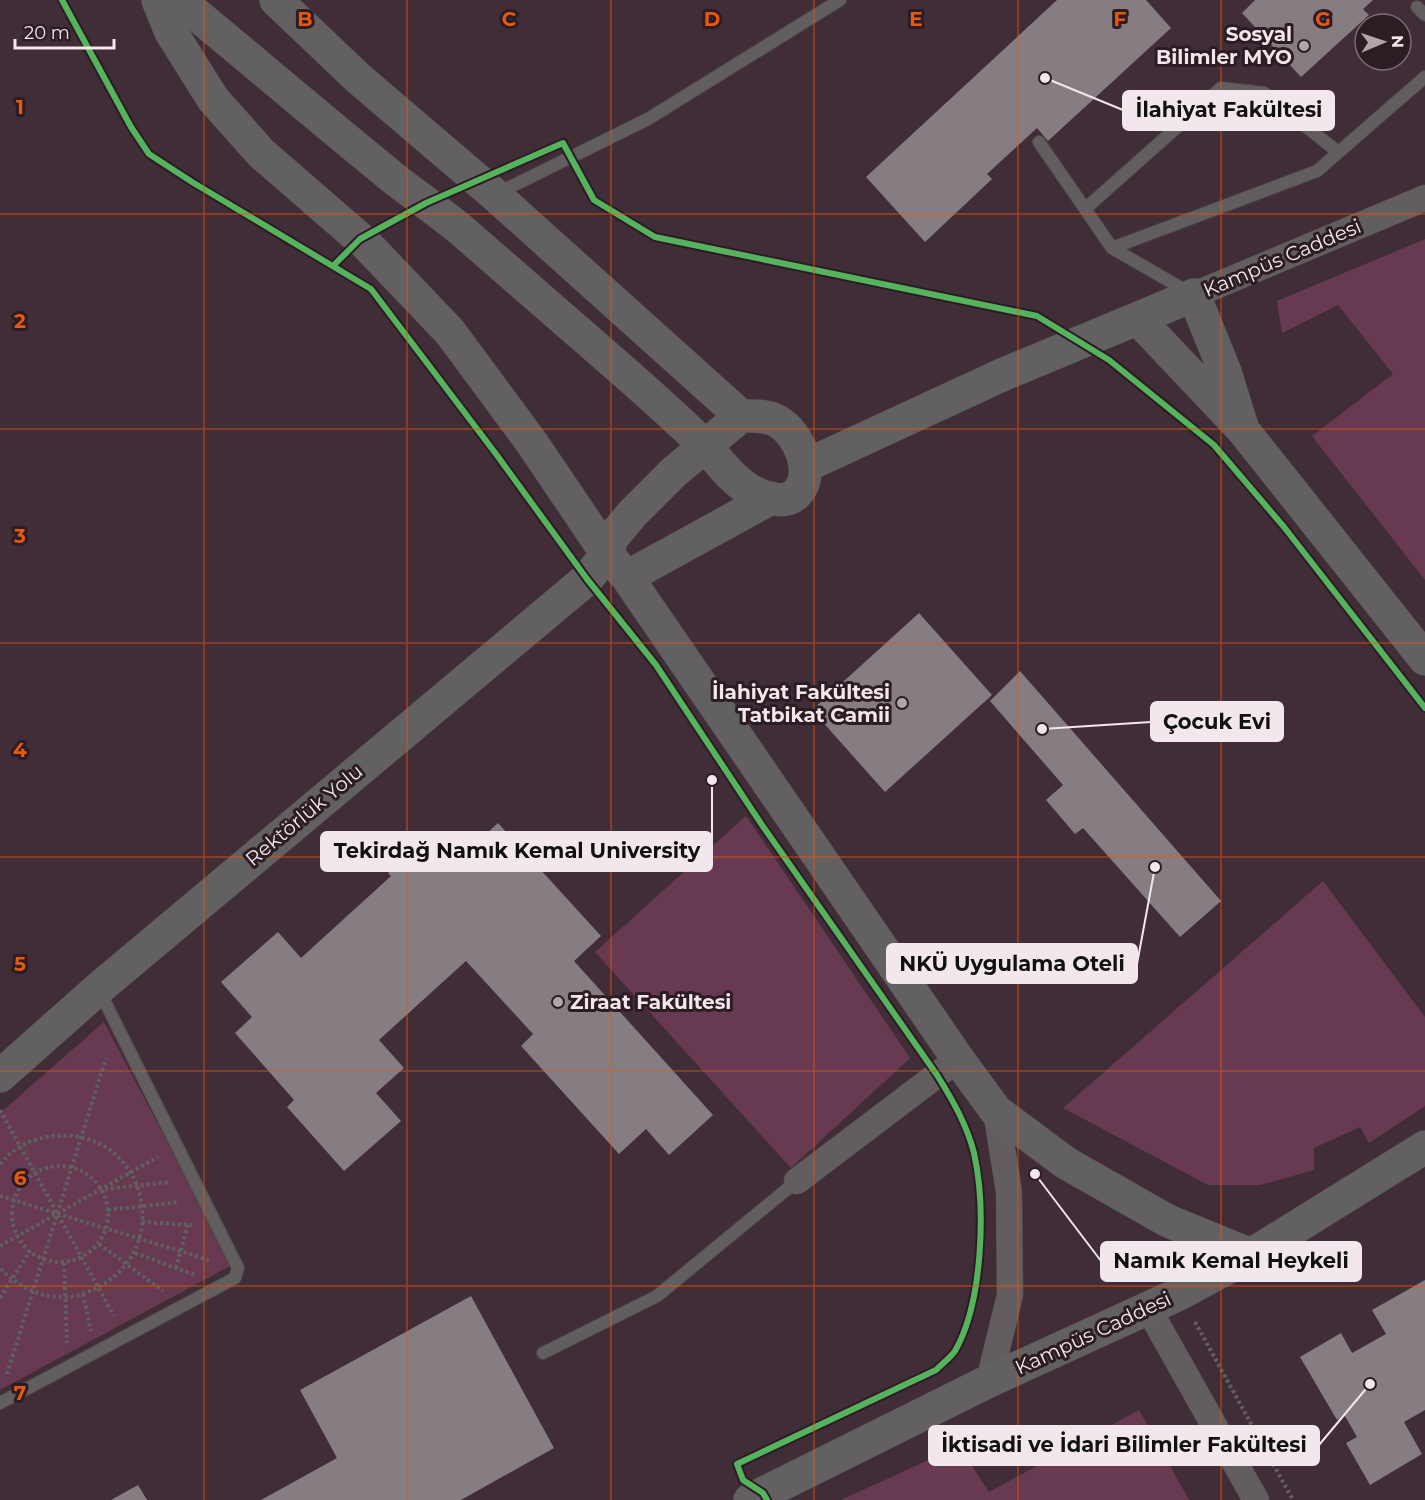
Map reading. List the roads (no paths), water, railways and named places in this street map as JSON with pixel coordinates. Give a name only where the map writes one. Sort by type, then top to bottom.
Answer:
[{"type":"street","points":[[158,0],[171,32],[213,99],[261,153],[366,244],[450,332],[532,443],[996,1111],[1066,1163],[1168,1221],[1251,1255]]},
{"type":"street","points":[[179,0],[398,182],[459,228],[648,392],[705,446],[725,471],[742,486],[771,498],[785,499],[796,494],[804,480],[805,465],[798,444],[789,430],[777,421],[761,416],[741,416],[705,446],[674,472],[632,514],[612,538],[617,565]]},
{"type":"street","points":[[276,0],[358,78],[495,195],[741,416]]},
{"type":"street","name":"Kampüs Caddesi","points":[[805,465],[1004,374],[1425,198]]},
{"type":"street","points":[[1194,295],[1225,372],[1243,430]]},
{"type":"street","points":[[1138,319],[1243,430],[1425,659]]},
{"type":"street","points":[[617,565],[771,498]]},
{"type":"street","name":"Rektörlük Yolu","points":[[0,1076],[98,989],[586,579],[617,565]]},
{"type":"street","points":[[796,1181],[958,1059]]},
{"type":"street","points":[[989,1381],[1010,1295],[1009,1192],[996,1111]]},
{"type":"street","name":"Kampüs Caddesi","points":[[750,1500],[989,1381],[1179,1294],[1251,1255],[1425,1147]]},
{"type":"street","points":[[1148,1308],[1256,1500]]},
{"type":"lane","points":[[495,195],[648,119],[840,0]]},
{"type":"lane","points":[[1112,248],[1317,171],[1425,77]]},
{"type":"lane","points":[[1085,209],[1221,88],[1264,93],[1338,152]]},
{"type":"lane","points":[[1039,142],[1112,248],[1194,295]]},
{"type":"lane","points":[[0,1403],[224,1285],[235,1278],[238,1268],[98,989]]},
{"type":"lane","points":[[543,1353],[657,1296],[796,1181]]},
{"type":"place","name":"Sosyal Bilimler MYO","points":[[1304,46]]},
{"type":"place","name":"İlahiyat Fakültesi","points":[[1045,78]]},
{"type":"place","name":"İlahiyat Fakültesi Tatbikat Camii","points":[[902,703]]},
{"type":"place","name":"Çocuk Evi","points":[[1042,729]]},
{"type":"place","name":"Tekirdağ Namık Kemal University","points":[[712,780]]},
{"type":"place","name":"NKÜ Uygulama Oteli","points":[[1155,867]]},
{"type":"place","name":"Ziraat Fakültesi","points":[[558,1002]]},
{"type":"place","name":"Namık Kemal Heykeli","points":[[1035,1174]]},
{"type":"place","name":"İktisadi ve İdari Bilimler Fakültesi","points":[[1370,1384]]}]
